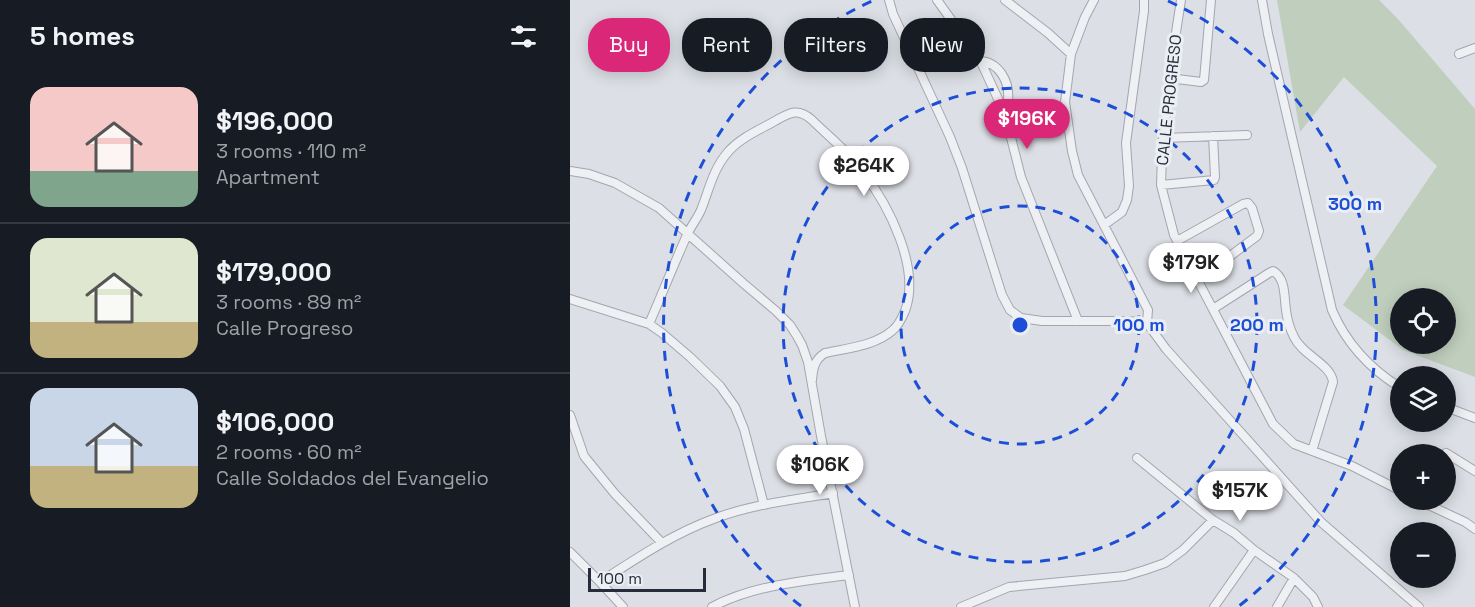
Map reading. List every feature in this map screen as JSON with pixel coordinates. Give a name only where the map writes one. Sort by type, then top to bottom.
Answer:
[{"type":"street","points":[[889,0],[893,14],[950,137],[999,284],[1010,310],[1021,318],[1042,321],[1147,323]]},
{"type":"street","points":[[937,0],[950,18]]},
{"type":"street","points":[[1005,0],[1071,54]]},
{"type":"street","points":[[1094,0],[1084,17],[1071,54],[1065,102],[1072,151],[1078,175],[1148,310],[1147,323],[1166,349],[1322,522],[1419,607]]},
{"type":"street","points":[[1104,225],[1122,213],[1127,200],[1129,186],[1126,143],[1144,0]]},
{"type":"street","name":"CALLE PROGRESO","points":[[1181,0],[1169,78],[1161,185],[1174,235],[1273,424],[1294,444],[1352,466],[1390,485]]},
{"type":"street","points":[[1169,78],[1201,82],[1204,80],[1211,0]]},
{"type":"street","points":[[1262,0],[1332,310],[1351,345],[1390,381]]},
{"type":"street","points":[[1459,54],[1475,48]]},
{"type":"street","points":[[985,61],[998,68],[1008,88],[1005,114]]},
{"type":"street","points":[[985,72],[1005,114],[1021,177],[1078,321]]},
{"type":"street","points":[[649,324],[700,210],[710,182],[729,151],[745,138],[784,116],[800,112],[806,114],[865,173],[900,236],[909,269],[907,306],[896,328],[884,337],[868,344],[819,357],[812,370],[812,380]]},
{"type":"street","points":[[1163,138],[1247,135]]},
{"type":"street","points":[[1161,185],[1214,180],[1213,136]]},
{"type":"street","points":[[570,171],[589,174],[615,183],[660,208],[790,325],[802,345],[808,362],[855,607]]},
{"type":"street","points":[[1177,241],[1243,204],[1248,203],[1252,208],[1259,231],[1257,236],[1198,280]]},
{"type":"street","points":[[1213,309],[1269,273],[1273,271],[1277,274],[1284,288],[1287,314],[1295,339],[1304,351],[1333,376],[1312,451]]},
{"type":"street","points":[[570,299],[649,324],[720,386],[733,404],[744,429],[764,505]]},
{"type":"street","points":[[1456,411],[1475,418]]},
{"type":"street","points":[[570,416],[584,456],[615,494],[662,543]]},
{"type":"street","points":[[1137,458],[1213,520],[1294,578],[1313,597],[1318,607]]},
{"type":"street","points":[[1456,459],[1475,471]]},
{"type":"street","points":[[600,582],[662,543],[716,518],[764,505],[833,494]]},
{"type":"street","points":[[1439,510],[1475,529]]},
{"type":"street","points":[[961,607],[1009,587],[1125,576],[1145,570],[1165,563],[1183,550],[1213,520]]},
{"type":"street","points":[[1214,607],[1254,550]]},
{"type":"street","points":[[570,552],[622,607]]},
{"type":"street","points":[[712,607],[730,598],[773,586],[849,575]]},
{"type":"street","points":[[1277,607],[1294,578]]},
{"type":"green space","points":[[1277,0],[1379,0],[1475,109],[1475,377],[1456,370],[1456,366],[1446,366],[1414,354],[1456,354],[1456,288],[1390,288],[1390,340],[1343,305],[1437,166],[1344,77],[1300,132]]}]
